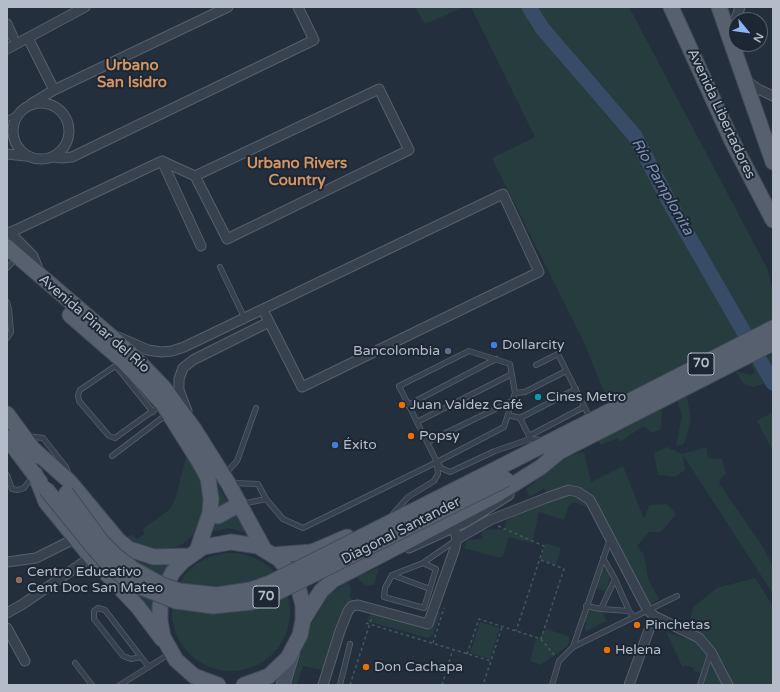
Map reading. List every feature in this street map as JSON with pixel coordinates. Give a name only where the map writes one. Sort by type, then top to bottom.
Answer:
[{"type":"main road","name":"Avenida Libertadores","points":[[671,7],[732,141],[773,220]]},
{"type":"main road","name":"Avenida Libertadores","points":[[719,7],[728,32]]},
{"type":"main road","name":"Avenida Libertadores","points":[[735,52],[773,159]]},
{"type":"main road","name":"Avenida Pinar del Río","points":[[8,238],[40,277],[107,332],[151,374],[194,429],[226,479],[269,552]]},
{"type":"main road","name":"Avenida Pinar del Río","points":[[8,264],[119,363],[192,447],[208,478],[211,499],[210,513],[193,554]]},
{"type":"main road","name":"Diagonal Santander","points":[[554,446],[588,413],[632,407],[773,328]]},
{"type":"main road","name":"Diagonal Santander","points":[[34,474],[109,565],[126,578],[143,588],[176,601],[213,606],[252,602],[274,594],[554,446],[632,407],[773,343]]},
{"type":"main road","name":"70","points":[[7,414],[28,442],[68,487]]},
{"type":"main road","name":"70","points":[[7,438],[34,474]]},
{"type":"main road","points":[[303,620],[325,586],[356,567],[471,508],[541,467],[554,446]]},
{"type":"main road","points":[[269,552],[312,552],[394,514],[512,455],[554,446]]},
{"type":"main road","name":"Diagonal Santander","points":[[68,487],[101,541],[116,556],[133,569],[157,582],[180,591],[216,595],[250,590],[270,583],[503,473]]},
{"type":"main road","points":[[34,474],[46,502],[91,557],[138,607],[196,685]]},
{"type":"main road","points":[[68,487],[118,540],[129,549],[154,557],[193,554]]},
{"type":"main road","points":[[210,513],[218,516],[240,504]]},
{"type":"main road","points":[[168,649],[160,621],[161,599],[173,572],[193,554],[210,545],[231,542],[251,544],[269,552],[289,570],[297,583],[302,598],[303,620],[300,635],[293,651],[283,685]]},
{"type":"main road","points":[[244,685],[261,680],[276,671],[293,651]]},
{"type":"main road","points":[[187,671],[202,680],[218,685]]},
{"type":"street","points":[[7,49],[85,7]]},
{"type":"street","points":[[27,156],[15,143],[9,126],[18,114],[31,104],[54,90],[228,7]]},
{"type":"street","points":[[52,157],[72,157],[314,40],[298,7]]},
{"type":"street","points":[[7,24],[13,37]]},
{"type":"street","points":[[28,38],[54,90]]},
{"type":"street","points":[[743,78],[758,89],[773,96]]},
{"type":"street","points":[[162,161],[195,176],[227,239],[409,150],[379,89],[195,176]]},
{"type":"street","points":[[7,154],[44,159],[59,153],[67,142],[69,129],[67,120],[60,110],[48,103],[31,104]]},
{"type":"street","points":[[8,238],[162,161]]},
{"type":"street","points":[[162,161],[201,246]]},
{"type":"street","points":[[107,332],[148,350],[161,352],[172,351],[245,319],[263,310],[503,194],[539,272],[302,387],[263,310]]},
{"type":"street","points":[[245,319],[250,331]]},
{"type":"street","points":[[194,429],[179,390],[179,379],[183,368],[193,360],[269,322]]},
{"type":"street","points":[[356,567],[396,554],[454,528],[504,499],[541,467]]},
{"type":"street","points":[[457,539],[490,520],[569,490],[578,492],[590,500],[651,613],[699,638],[711,652],[728,685]]},
{"type":"street","points":[[324,685],[348,611],[352,606],[358,605],[428,624],[457,539],[454,528]]},
{"type":"street","points":[[7,562],[36,558],[76,538]]},
{"type":"street","points":[[7,613],[23,604],[91,557]]},
{"type":"street","points":[[630,685],[651,613]]},
{"type":"street","points":[[7,628],[25,661]]},
{"type":"lane","points":[[220,267],[245,319]]},
{"type":"lane","points":[[7,302],[10,309],[11,332],[7,338]]},
{"type":"lane","points":[[256,408],[237,461],[226,479],[258,484],[266,498],[283,519],[303,528],[437,462],[504,427],[515,393],[510,364],[469,351],[399,386],[437,462],[444,470],[450,472],[495,451],[530,440],[554,446]]},
{"type":"lane","points":[[520,418],[529,436],[588,413],[558,354],[536,365]]},
{"type":"lane","points":[[408,405],[496,359]]},
{"type":"lane","points":[[119,363],[80,390],[78,395],[79,401],[109,436],[115,438],[161,410]]},
{"type":"lane","points":[[515,393],[525,392],[566,371]]},
{"type":"lane","points":[[417,422],[512,374]]},
{"type":"lane","points":[[508,415],[520,418],[576,389]]},
{"type":"lane","points":[[427,442],[512,401]]},
{"type":"lane","points":[[112,456],[161,410]]},
{"type":"lane","points":[[394,514],[408,497],[434,481],[438,474],[437,462]]},
{"type":"lane","points":[[7,475],[12,488],[18,490],[24,488],[34,474]]},
{"type":"lane","points":[[240,504],[266,498]]},
{"type":"lane","points":[[573,647],[610,538]]},
{"type":"lane","points":[[423,563],[436,569],[424,608],[384,597],[385,588],[392,575],[423,563],[457,539]]},
{"type":"lane","points":[[603,558],[615,579],[629,611],[633,616]]},
{"type":"lane","points":[[392,575],[430,589]]},
{"type":"lane","points":[[601,609],[615,579]]},
{"type":"lane","points":[[552,685],[559,660],[573,647],[633,616],[651,613],[678,596]]},
{"type":"lane","points":[[586,606],[601,609],[629,611]]},
{"type":"lane","points":[[141,656],[131,659],[123,656],[94,619],[94,611],[98,608],[105,610],[141,656],[149,667]]},
{"type":"lane","points":[[340,685],[350,644]]},
{"type":"lane","points":[[120,685],[149,667],[168,649]]},
{"type":"lane","points":[[700,685],[711,652]]},
{"type":"lane","points":[[75,662],[92,685]]},
{"type":"path","points":[[490,520],[504,529],[544,546],[516,631]]},
{"type":"path","points":[[540,560],[564,569],[541,639]]},
{"type":"path","points":[[350,685],[374,609]]},
{"type":"path","points":[[467,654],[479,619],[541,639],[559,660]]},
{"type":"path","points":[[366,623],[491,661]]},
{"type":"path","points":[[484,682],[502,627]]},
{"type":"path","points":[[442,685],[453,649]]},
{"type":"green space","points":[[415,7],[464,7],[425,24]]},
{"type":"green space","points":[[471,7],[629,7],[768,270],[773,294],[773,322],[612,411],[583,340],[492,158],[535,137]]},
{"type":"green space","points":[[773,353],[773,385],[763,384],[754,387],[744,384],[735,371],[751,375],[755,372],[751,364]]},
{"type":"green space","points":[[687,396],[691,422],[684,444],[676,446],[682,416],[677,401]]},
{"type":"green space","points":[[662,408],[661,429],[652,433],[643,426],[620,442],[618,438],[600,445],[599,440]]},
{"type":"green space","points":[[773,412],[773,451],[757,421]]},
{"type":"green space","points":[[667,447],[682,454],[706,447],[708,458],[722,459],[726,474],[721,478],[719,483],[763,547],[773,567],[773,594],[683,455],[685,470],[675,477],[658,475],[654,453]]},
{"type":"green space","points":[[187,452],[205,489],[202,518],[195,533],[183,544],[170,550],[145,550],[125,538],[132,534],[137,539],[144,534],[143,529],[170,509],[176,497]]},
{"type":"green space","points":[[584,452],[591,482],[623,466],[644,519],[649,505],[667,504],[676,514],[661,532],[649,532],[637,546],[644,555],[648,579],[659,599],[649,605],[580,491],[548,495],[544,488],[530,497],[526,489],[568,456]]},
{"type":"green space","points":[[210,476],[220,489],[247,533],[229,528],[210,532],[217,518],[219,500],[217,488]]},
{"type":"green space","points":[[569,491],[578,493],[594,509],[590,512],[586,507],[574,502],[568,507],[564,520],[539,512],[532,543],[509,537],[503,556],[500,558],[464,548],[467,540],[482,539],[482,530],[504,529],[507,520],[542,500]]},
{"type":"green space","points":[[545,543],[561,548],[556,565],[541,560]]},
{"type":"green space","points":[[120,547],[170,561],[161,582],[152,618],[106,560]]},
{"type":"green space","points":[[231,553],[254,557],[273,570],[286,589],[290,612],[286,635],[273,654],[254,667],[231,671],[208,667],[189,654],[176,635],[172,612],[176,589],[189,570],[208,557]]},
{"type":"green space","points":[[379,568],[374,585],[366,586],[355,576]]},
{"type":"green space","points":[[602,568],[611,573],[606,592],[594,587]]},
{"type":"green space","points":[[755,578],[773,606],[773,685],[733,685],[726,667],[705,636],[689,626],[693,607],[717,588]]},
{"type":"green space","points":[[348,582],[351,588],[350,597],[357,606],[342,612],[322,670],[303,666],[297,685],[291,685],[310,626],[330,593]]},
{"type":"green space","points":[[591,609],[603,613],[606,621],[585,632],[586,614]]},
{"type":"green space","points":[[372,610],[423,625],[425,618],[441,611],[433,635],[428,638],[367,621]]},
{"type":"green space","points":[[480,622],[500,628],[490,659],[470,653]]},
{"type":"green space","points":[[547,629],[570,637],[568,646],[540,665],[530,661],[536,640]]},
{"type":"green space","points":[[666,632],[696,642],[707,654],[722,685],[697,685],[701,673],[694,671],[694,668],[684,665],[683,668]]},
{"type":"waterway","name":"Río Pamplonita","points":[[529,7],[542,28],[635,136],[672,207],[773,383]]},
{"type":"place","name":"Dollarcity","points":[[494,345]]},
{"type":"place","name":"Bancolombia","points":[[448,351]]},
{"type":"place","name":"Cines Metro","points":[[538,397]]},
{"type":"place","name":"Juan Valdez Café","points":[[402,405]]},
{"type":"place","name":"Popsy","points":[[411,436]]},
{"type":"place","name":"Éxito","points":[[335,445]]},
{"type":"place","name":"Centro Educativo Cent Doc San Mateo","points":[[19,580]]},
{"type":"place","name":"Pinchetas","points":[[637,625]]},
{"type":"place","name":"Helena","points":[[607,650]]},
{"type":"place","name":"Don Cachapa","points":[[366,667]]},
{"type":"district","name":"Urbano San Isidro","points":[[132,74]]},
{"type":"district","name":"Urbano Rivers Country","points":[[297,172]]}]
